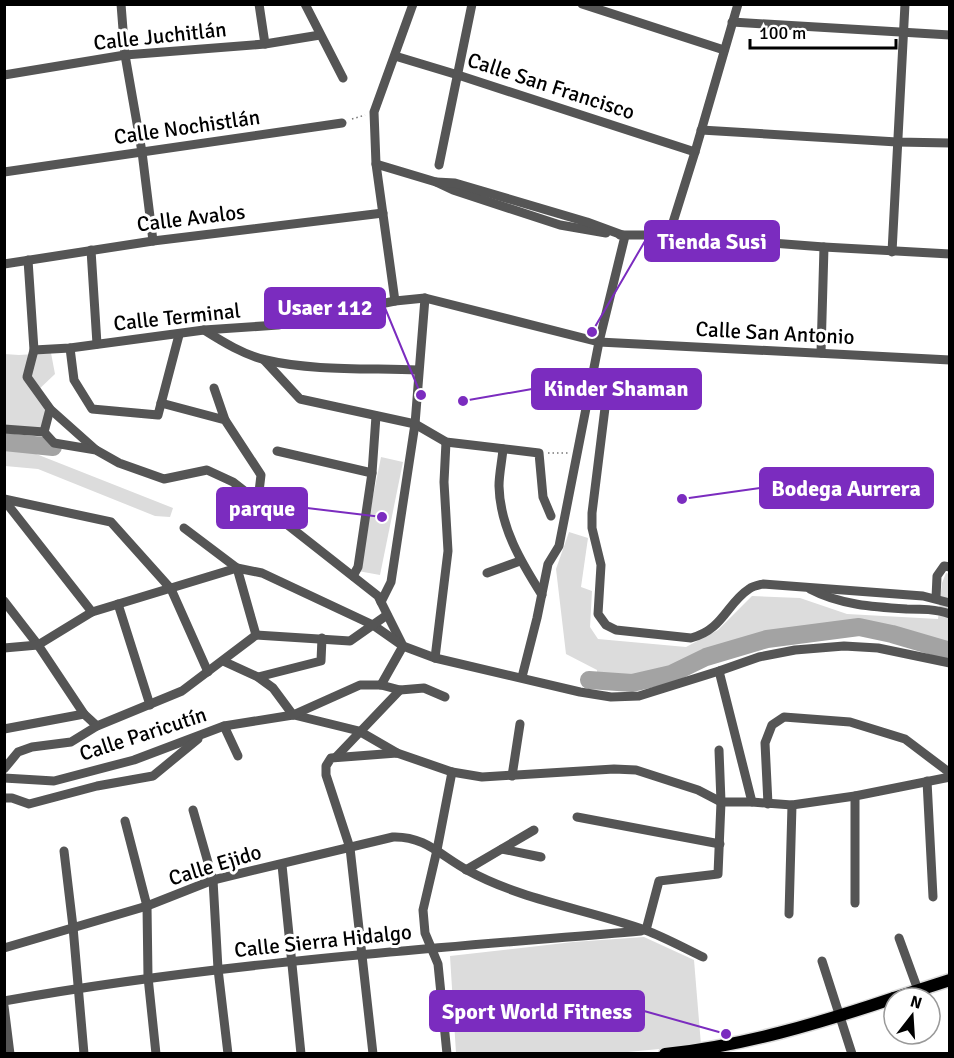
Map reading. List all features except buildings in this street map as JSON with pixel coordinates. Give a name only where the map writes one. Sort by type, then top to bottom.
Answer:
[{"type":"main road","points":[[931,986],[950,980]]},
{"type":"main road","points":[[665,1053],[706,1049],[841,1016],[882,1002]]},
{"type":"street","points":[[121,4],[125,56],[142,152],[153,241]]},
{"type":"street","points":[[259,4],[264,45]]},
{"type":"street","points":[[305,4],[343,78]]},
{"type":"street","points":[[394,301],[376,164],[374,112],[413,4]]},
{"type":"street","points":[[439,165],[472,4]]},
{"type":"street","points":[[582,4],[724,50]]},
{"type":"street","points":[[669,235],[738,4]]},
{"type":"street","points":[[892,252],[905,4]]},
{"type":"street","points":[[732,22],[950,35]]},
{"type":"street","name":"Calle Juchitlán","points":[[4,75],[125,56],[264,45],[320,35]]},
{"type":"street","name":"Calle San Francisco","points":[[395,56],[695,152]]},
{"type":"street","name":"Calle Nochistlán","points":[[4,172],[342,123]]},
{"type":"street","points":[[701,130],[950,143]]},
{"type":"street","points":[[376,164],[560,225],[587,231],[625,236],[669,235],[892,252],[950,254]]},
{"type":"street","name":"Calle Avalos","points":[[4,264],[153,241],[383,213]]},
{"type":"street","points":[[522,677],[548,564],[559,546],[599,342],[625,236]]},
{"type":"street","points":[[821,353],[824,247]]},
{"type":"street","points":[[91,250],[98,344]]},
{"type":"street","points":[[28,260],[34,350],[27,377],[50,409],[96,450],[119,463],[164,479],[207,470],[233,482],[378,596],[403,646]]},
{"type":"street","points":[[381,602],[391,582],[415,424],[425,298]]},
{"type":"street","name":"Calle Terminal","points":[[34,350],[70,348],[204,330],[278,325],[394,301],[425,298]]},
{"type":"street","name":"Calle San Antonio","points":[[425,298],[599,342],[950,360]]},
{"type":"street","points":[[204,330],[226,344],[264,360],[293,365],[418,370]]},
{"type":"street","points":[[70,348],[74,380],[92,409],[158,414],[179,334]]},
{"type":"street","points":[[264,360],[300,399],[415,424],[446,442],[539,453],[543,497],[551,516]]},
{"type":"street","points":[[214,388],[225,420],[261,475],[258,500]]},
{"type":"street","points":[[590,393],[605,408],[592,528],[601,565],[598,614],[606,625],[616,630],[691,638],[716,625],[750,588],[763,584],[923,596],[950,603]]},
{"type":"street","points":[[161,403],[225,420]]},
{"type":"street","points":[[44,432],[50,409]]},
{"type":"street","points":[[353,576],[358,567],[372,473],[376,416]]},
{"type":"street","points":[[4,429],[44,432],[54,443],[96,450]]},
{"type":"street","points":[[435,658],[448,551],[444,482],[446,442]]},
{"type":"street","points":[[503,448],[499,486],[506,526],[520,561],[542,596]]},
{"type":"street","points":[[277,451],[372,473]]},
{"type":"street","points":[[4,499],[111,522],[171,590],[208,672]]},
{"type":"street","points":[[4,499],[92,612]]},
{"type":"street","points":[[184,528],[237,568],[262,573],[373,625],[403,646],[435,658],[580,692],[611,697],[639,696],[759,657],[795,650],[844,646],[878,648],[950,663]]},
{"type":"street","points":[[487,573],[520,561]]},
{"type":"street","points":[[936,598],[937,576],[944,566],[950,567]]},
{"type":"street","points":[[4,648],[38,645],[92,612],[171,590],[237,568]]},
{"type":"street","points":[[237,568],[256,635]]},
{"type":"street","points":[[808,588],[826,598],[842,602],[888,608],[937,610],[950,614]]},
{"type":"street","points":[[4,601],[38,645],[84,714],[97,726]]},
{"type":"street","points":[[117,604],[150,705]]},
{"type":"street","points":[[4,769],[18,752],[32,747],[71,742],[97,726],[182,691],[256,635],[350,640],[387,615]]},
{"type":"street","points":[[258,677],[321,661],[322,638]]},
{"type":"street","points":[[381,685],[403,646]]},
{"type":"street","points":[[223,661],[258,677],[273,688],[293,715],[359,731],[397,753],[452,772],[482,777],[614,769],[636,770],[698,790],[721,802],[792,805],[855,796],[950,777]]},
{"type":"street","points":[[719,671],[752,802]]},
{"type":"street","points":[[293,715],[360,685],[381,685],[400,690],[424,688],[445,697]]},
{"type":"street","points":[[373,1053],[350,848],[326,775],[326,766],[328,761],[336,757],[400,690]]},
{"type":"street","points":[[4,729],[84,714]]},
{"type":"street","name":"Calle Paricutín","points":[[4,778],[54,781],[134,760],[224,726],[293,715]]},
{"type":"street","points":[[768,804],[765,743],[772,725],[784,717],[850,723],[905,740],[950,773]]},
{"type":"street","points":[[512,776],[520,724]]},
{"type":"street","points":[[224,726],[237,756]]},
{"type":"street","points":[[4,798],[12,798],[29,804],[98,786],[153,776],[204,733]]},
{"type":"street","points":[[646,930],[659,881],[718,874],[721,802],[719,750]]},
{"type":"street","points":[[336,757],[397,753]]},
{"type":"street","points":[[447,1053],[438,964],[425,933],[423,910],[452,772]]},
{"type":"street","points":[[927,781],[933,897]]},
{"type":"street","points":[[855,796],[855,903]]},
{"type":"street","points":[[789,914],[792,805]]},
{"type":"street","points":[[193,810],[213,880],[218,969],[228,1053]]},
{"type":"street","points":[[577,817],[720,843]]},
{"type":"street","points":[[125,821],[147,906],[148,977],[156,1053]]},
{"type":"street","points":[[465,870],[534,830]]},
{"type":"street","name":"Calle Ejido","points":[[4,948],[147,906],[213,880],[393,837],[408,837],[437,850],[465,870],[497,885],[646,930],[703,957]]},
{"type":"street","points":[[502,849],[541,857]]},
{"type":"street","points":[[64,851],[84,1053]]},
{"type":"street","points":[[282,865],[301,1053]]},
{"type":"street","name":"Calle Sierra Hidalgo","points":[[4,1001],[148,977],[292,960],[646,930]]},
{"type":"street","points":[[899,938],[917,986]]},
{"type":"street","points":[[822,961],[852,1053]]},
{"type":"street","points":[[4,1006],[10,1053]]},
{"type":"path","points":[[342,123],[374,112]]},
{"type":"path","points":[[539,453],[578,454]]},
{"type":"shaded area","points":[[51,353],[55,374],[35,393],[47,408],[41,429],[5,426],[4,354]]},
{"type":"shaded area","points":[[4,445],[21,448],[173,508],[170,517],[155,516],[38,469],[5,466]]},
{"type":"shaded area","points":[[381,457],[403,462],[380,575],[358,571]]},
{"type":"shaded area","points":[[569,532],[588,538],[581,587],[592,591],[590,627],[598,639],[686,647],[718,630],[752,596],[800,598],[847,614],[938,619],[942,583],[946,573],[949,574],[949,647],[859,623],[766,635],[707,654],[669,671],[632,680],[597,677],[597,670],[566,654],[556,569]]},
{"type":"shaded area","points":[[644,937],[694,960],[701,1045],[607,1054],[456,1053],[450,956],[573,942]]},
{"type":"waterway","points":[[4,442],[53,447]]},
{"type":"waterway","points":[[589,680],[632,683],[671,674],[706,657],[767,639],[859,627],[950,651]]},
{"type":"place","name":"Tienda Susi","points":[[592,332]]},
{"type":"place","name":"Usaer 112","points":[[421,395]]},
{"type":"place","name":"Kinder Shaman","points":[[463,401]]},
{"type":"place","name":"Bodega Aurrera","points":[[682,499]]},
{"type":"place","name":"parque","points":[[382,517]]},
{"type":"place","name":"Sport World Fitness","points":[[726,1034]]}]
